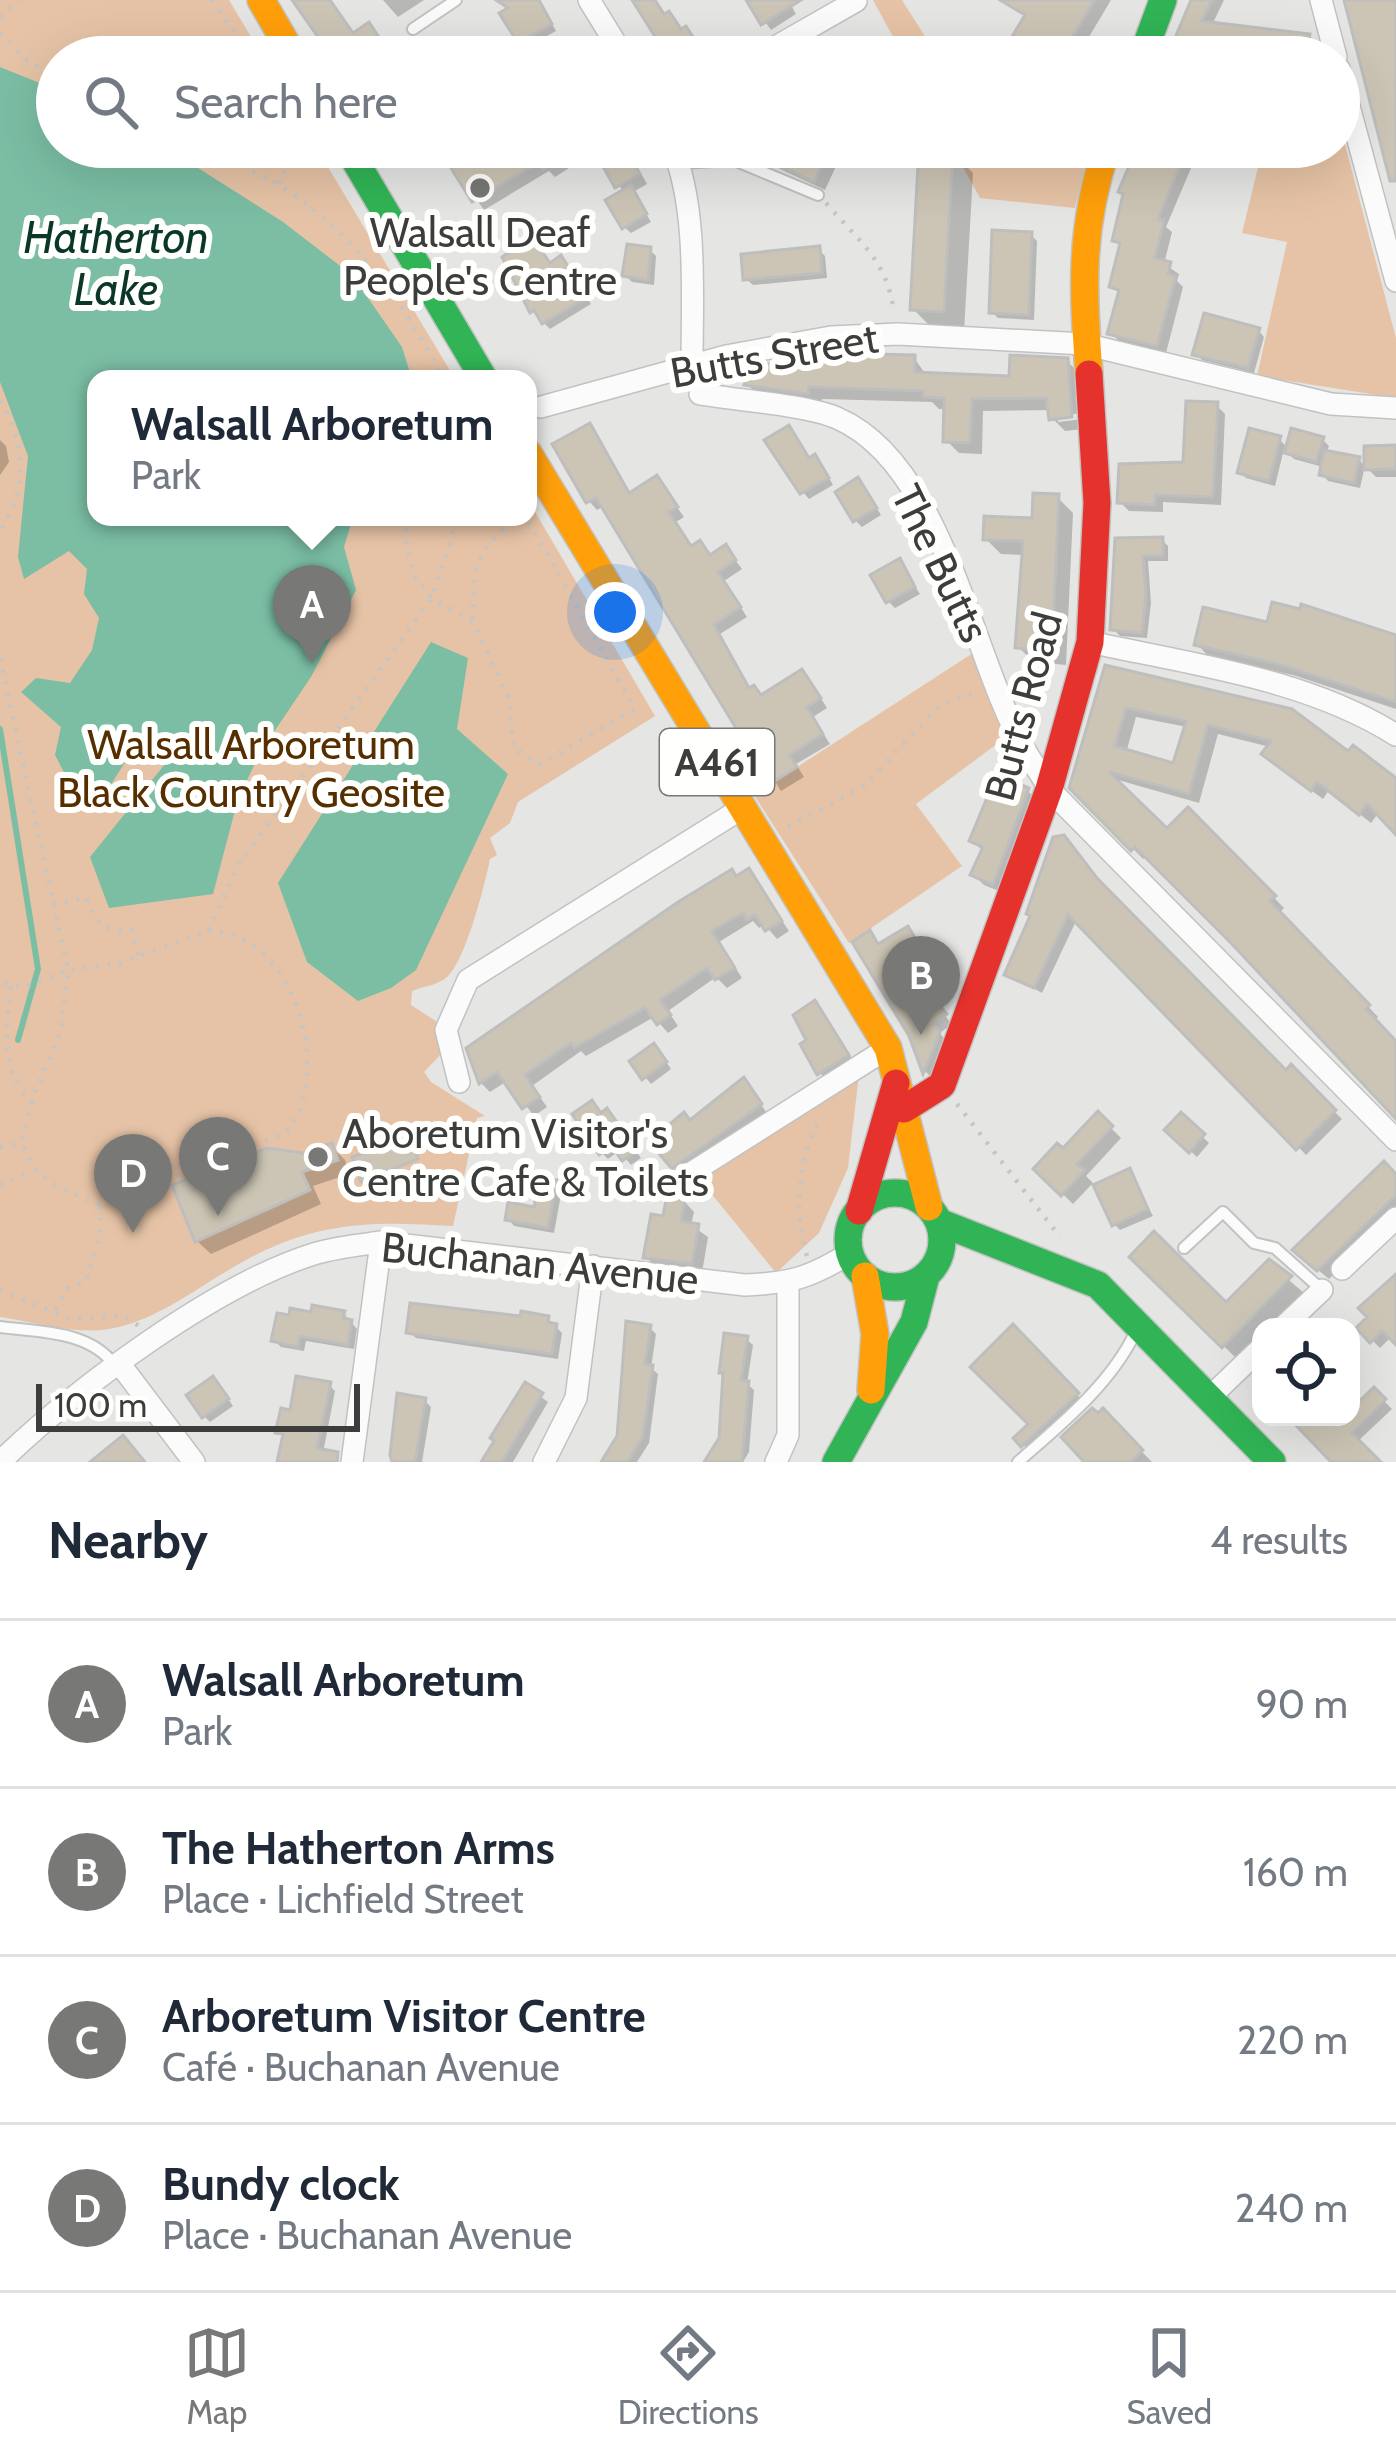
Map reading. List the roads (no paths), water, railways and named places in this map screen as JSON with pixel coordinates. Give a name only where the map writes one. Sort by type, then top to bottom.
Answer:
[{"type":"main road","points":[[261,0],[282,36]]},
{"type":"main road","points":[[1150,36],[1163,0]]},
{"type":"main road","points":[[359,168],[479,370]]},
{"type":"main road","name":"Butts Road","points":[[904,1108],[942,1085],[1049,789],[1090,642],[1097,502],[1084,344],[1085,236],[1100,168]]},
{"type":"main road","name":"A461","points":[[537,467],[893,1061],[934,1214]]},
{"type":"main road","points":[[871,1400],[874,1334],[850,1228],[859,1210],[893,1061]]},
{"type":"main road","points":[[859,1210],[879,1196],[909,1195],[934,1214],[1098,1285],[1271,1462]]},
{"type":"main road","points":[[836,1462],[914,1322],[942,1240],[934,1214]]},
{"type":"main road","points":[[857,1265],[892,1287],[911,1284],[932,1268],[1002,1245]]},
{"type":"street","points":[[589,0],[611,36]]},
{"type":"street","points":[[794,36],[856,0]]},
{"type":"street","points":[[1321,0],[1330,36]]},
{"type":"street","points":[[1360,147],[1396,281]]},
{"type":"street","points":[[678,168],[691,285],[692,364]]},
{"type":"street","name":"Butts Street","points":[[541,407],[692,364],[831,337],[898,334],[1084,344],[1331,404],[1396,408]]},
{"type":"street","name":"The Butts","points":[[700,394],[835,417],[870,438],[912,489],[943,548],[1025,750],[1049,789],[1396,1140]]},
{"type":"street","points":[[1090,642],[1296,689],[1396,735]]},
{"type":"street","points":[[459,1082],[446,1030],[468,980],[744,807]]},
{"type":"street","points":[[683,1178],[893,1061]]},
{"type":"street","points":[[1342,1269],[1396,1218]]},
{"type":"street","points":[[352,1462],[381,1242]]},
{"type":"street","name":"Buchanan Avenue","points":[[0,1462],[117,1365],[264,1275],[312,1254],[381,1242],[745,1285],[788,1283],[857,1265]]},
{"type":"street","points":[[544,1462],[576,1398],[593,1266]]},
{"type":"street","points":[[776,1462],[788,1436],[788,1283]]},
{"type":"street","points":[[1292,1318],[1322,1290]]},
{"type":"street","points":[[1209,1398],[1252,1357]]},
{"type":"street","points":[[117,1365],[194,1462]]},
{"type":"lane","points":[[412,28],[456,0]]},
{"type":"lane","points":[[754,168],[818,194]]},
{"type":"lane","points":[[1184,1248],[1223,1212],[1254,1243],[1275,1248],[1322,1290]]},
{"type":"lane","points":[[1018,1462],[1083,1403],[1127,1350],[1139,1324]]},
{"type":"lane","points":[[0,1327],[86,1341],[104,1350],[117,1365]]},
{"type":"water","name":"Hatherton Lake","points":[[0,67],[36,82],[36,168],[198,168],[283,222],[352,275],[402,347],[409,370],[87,370],[87,526],[350,526],[344,547],[356,590],[238,799],[213,894],[109,908],[90,857],[165,764],[146,729],[110,786],[66,776],[55,755],[61,727],[21,692],[36,678],[70,683],[92,650],[99,618],[84,594],[87,569],[69,551],[24,579],[18,557],[28,456],[0,382]]},
{"type":"water","points":[[431,642],[468,658],[457,729],[508,774],[416,970],[391,988],[358,1001],[307,962],[278,883]]},
{"type":"waterway","points":[[0,729],[38,969],[18,1040]]},
{"type":"place","name":"Walsall Deaf People's Centre","points":[[480,188]]},
{"type":"place","name":"Walsall Arboretum","points":[[312,664]]},
{"type":"place","name":"The Hatherton Arms","points":[[921,1035]]},
{"type":"place","name":"Aboretum Visitor's Centre Cafe & Toilets","points":[[318,1157]]},
{"type":"place","name":"Arboretum Visitor Centre","points":[[218,1216]]},
{"type":"place","name":"Bundy clock","points":[[133,1233]]},
{"type":"park label","name":"Walsall Arboretum Black Country Geosite","points":[[251,768]]}]
